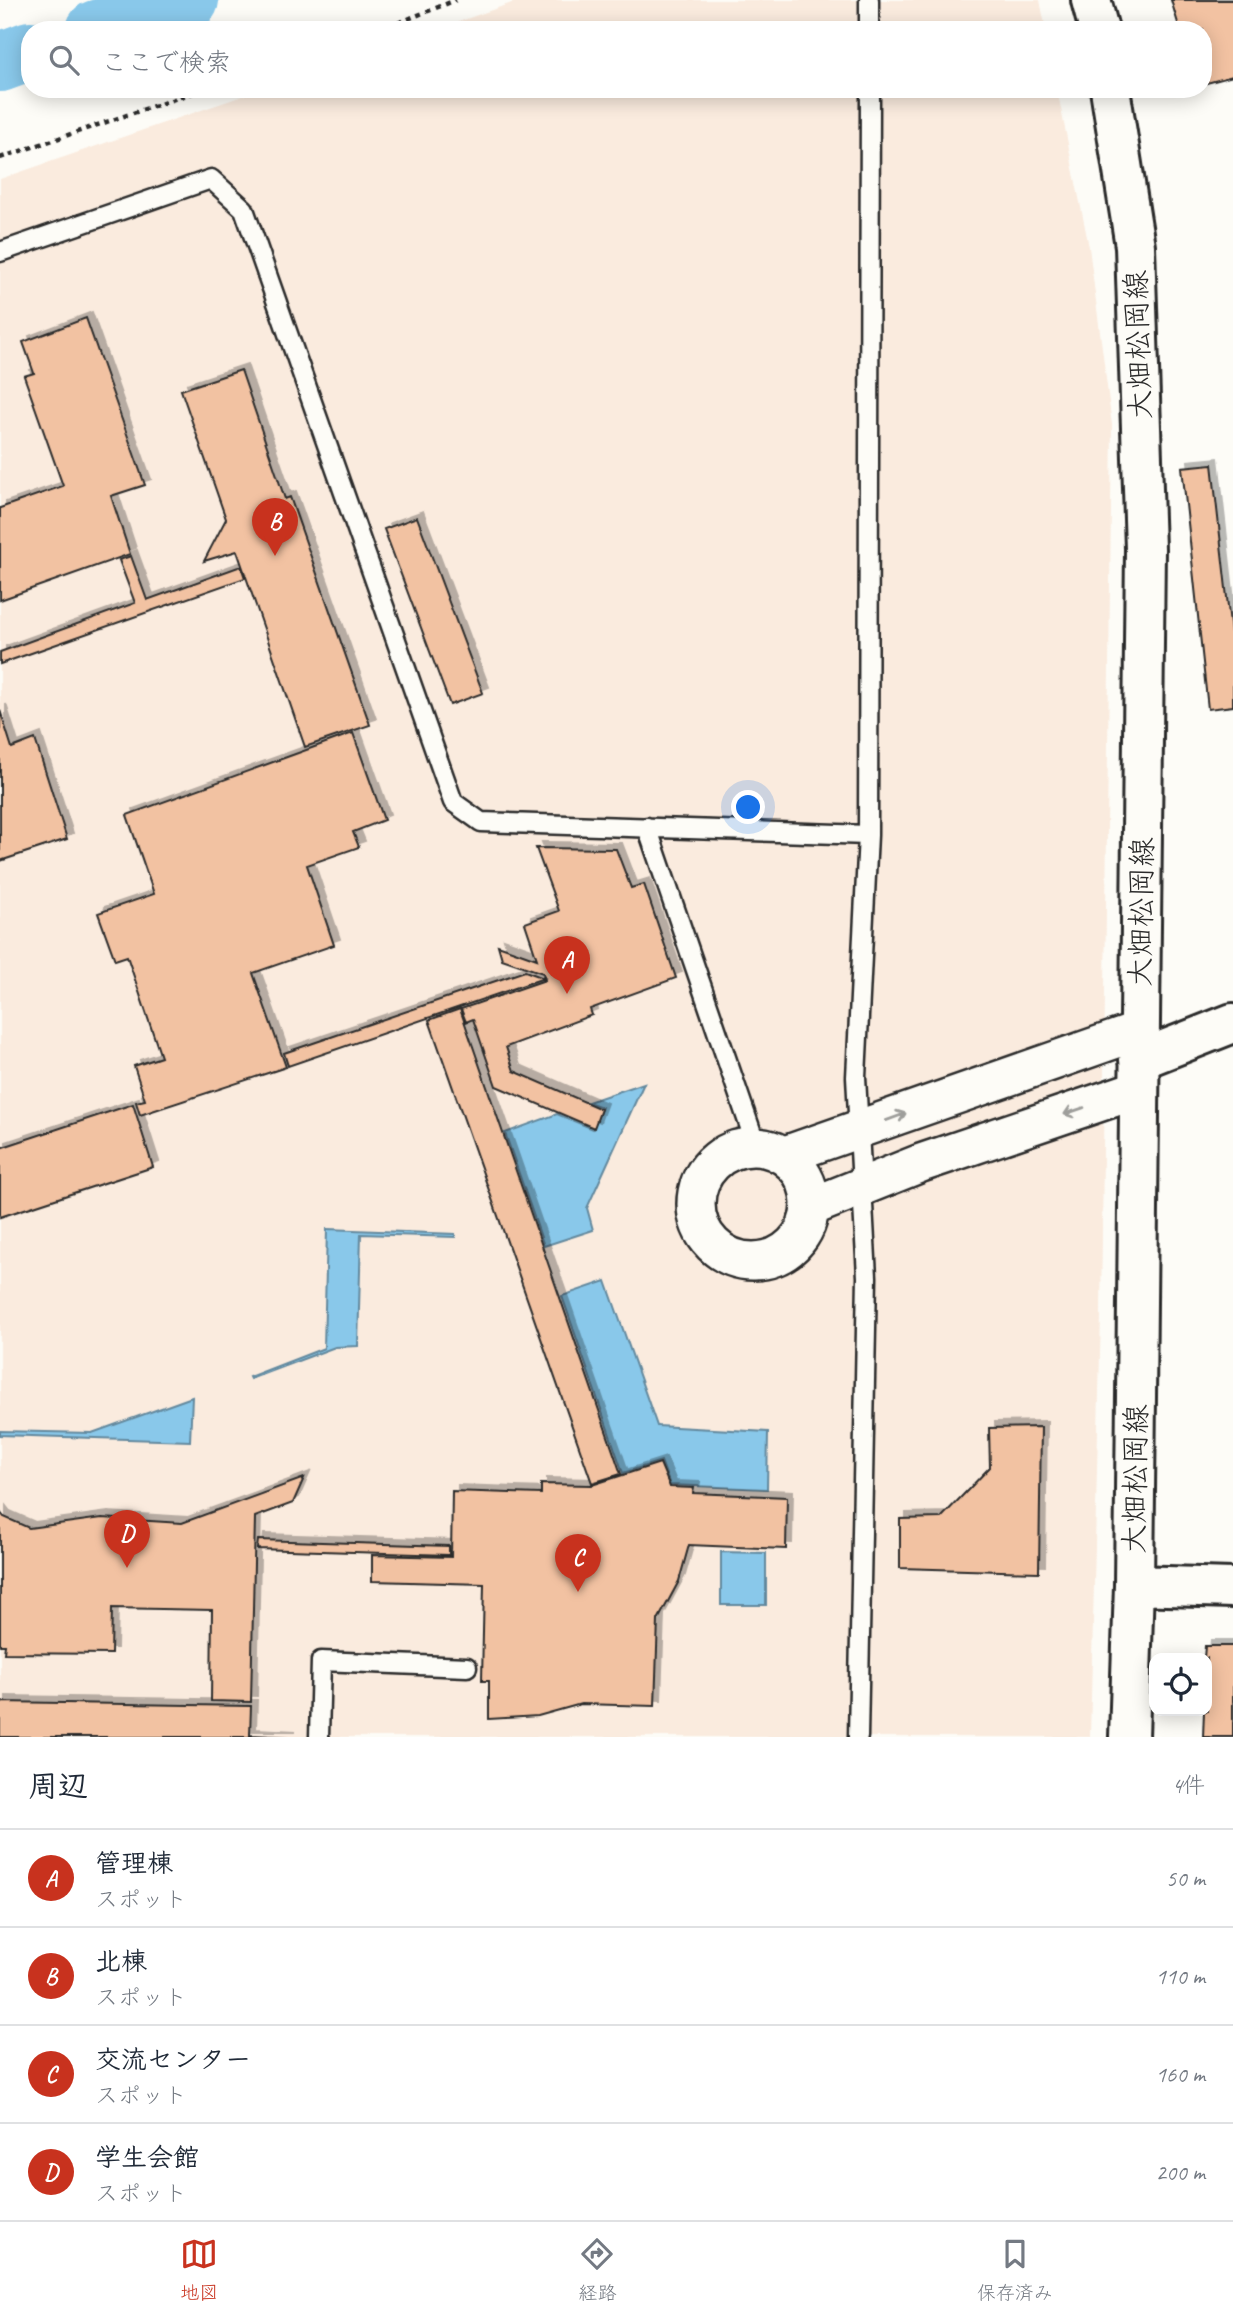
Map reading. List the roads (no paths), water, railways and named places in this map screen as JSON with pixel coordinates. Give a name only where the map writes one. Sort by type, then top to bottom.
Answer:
[{"type":"main road","points":[[1091,0],[1097,21]]},
{"type":"main road","name":"大畑松岡線","points":[[1111,98],[1135,246],[1145,549],[1134,1585],[1129,1737]]},
{"type":"main road","points":[[1139,1060],[1233,1023]]},
{"type":"main road","points":[[1134,1585],[1233,1588]]},
{"type":"street","points":[[770,1150],[800,1169],[809,1187],[811,1207],[807,1227],[796,1244],[775,1257],[755,1262],[730,1256],[713,1246],[706,1238],[697,1220],[695,1200],[700,1181],[711,1164],[727,1152],[770,1150],[1139,1060]]},
{"type":"street","points":[[811,1207],[921,1163],[1139,1060]]},
{"type":"lane","points":[[869,0],[869,21]]},
{"type":"lane","points":[[858,1737],[867,1277],[856,1077],[868,835],[870,98]]},
{"type":"lane","points":[[0,251],[211,179],[244,209],[453,802],[481,821],[868,835]]},
{"type":"lane","points":[[647,827],[770,1150]]},
{"type":"lane","points":[[319,1737],[321,1661],[467,1667]]},
{"type":"water","points":[[644,1083],[587,1208],[593,1230],[544,1246],[505,1133],[557,1114],[593,1129],[602,1107],[588,1102]]},
{"type":"water","points":[[327,1229],[455,1234],[455,1237],[361,1234],[358,1346],[335,1347],[250,1379],[249,1377],[324,1348]]},
{"type":"water","points":[[606,1281],[657,1426],[768,1432],[767,1489],[670,1485],[661,1461],[623,1473],[562,1296]]},
{"type":"water","points":[[192,1397],[190,1441],[0,1435],[0,1431],[92,1433]]},
{"type":"water","points":[[721,1552],[766,1553],[766,1605],[721,1605]]},
{"type":"waterway","points":[[124,21],[189,0]]},
{"type":"waterway","points":[[0,62],[21,54]]},
{"type":"place","name":"北棟","points":[[275,556]]},
{"type":"place","name":"管理棟","points":[[567,994]]},
{"type":"place","name":"学生会館","points":[[127,1568]]},
{"type":"place","name":"交流センター","points":[[578,1592]]}]
